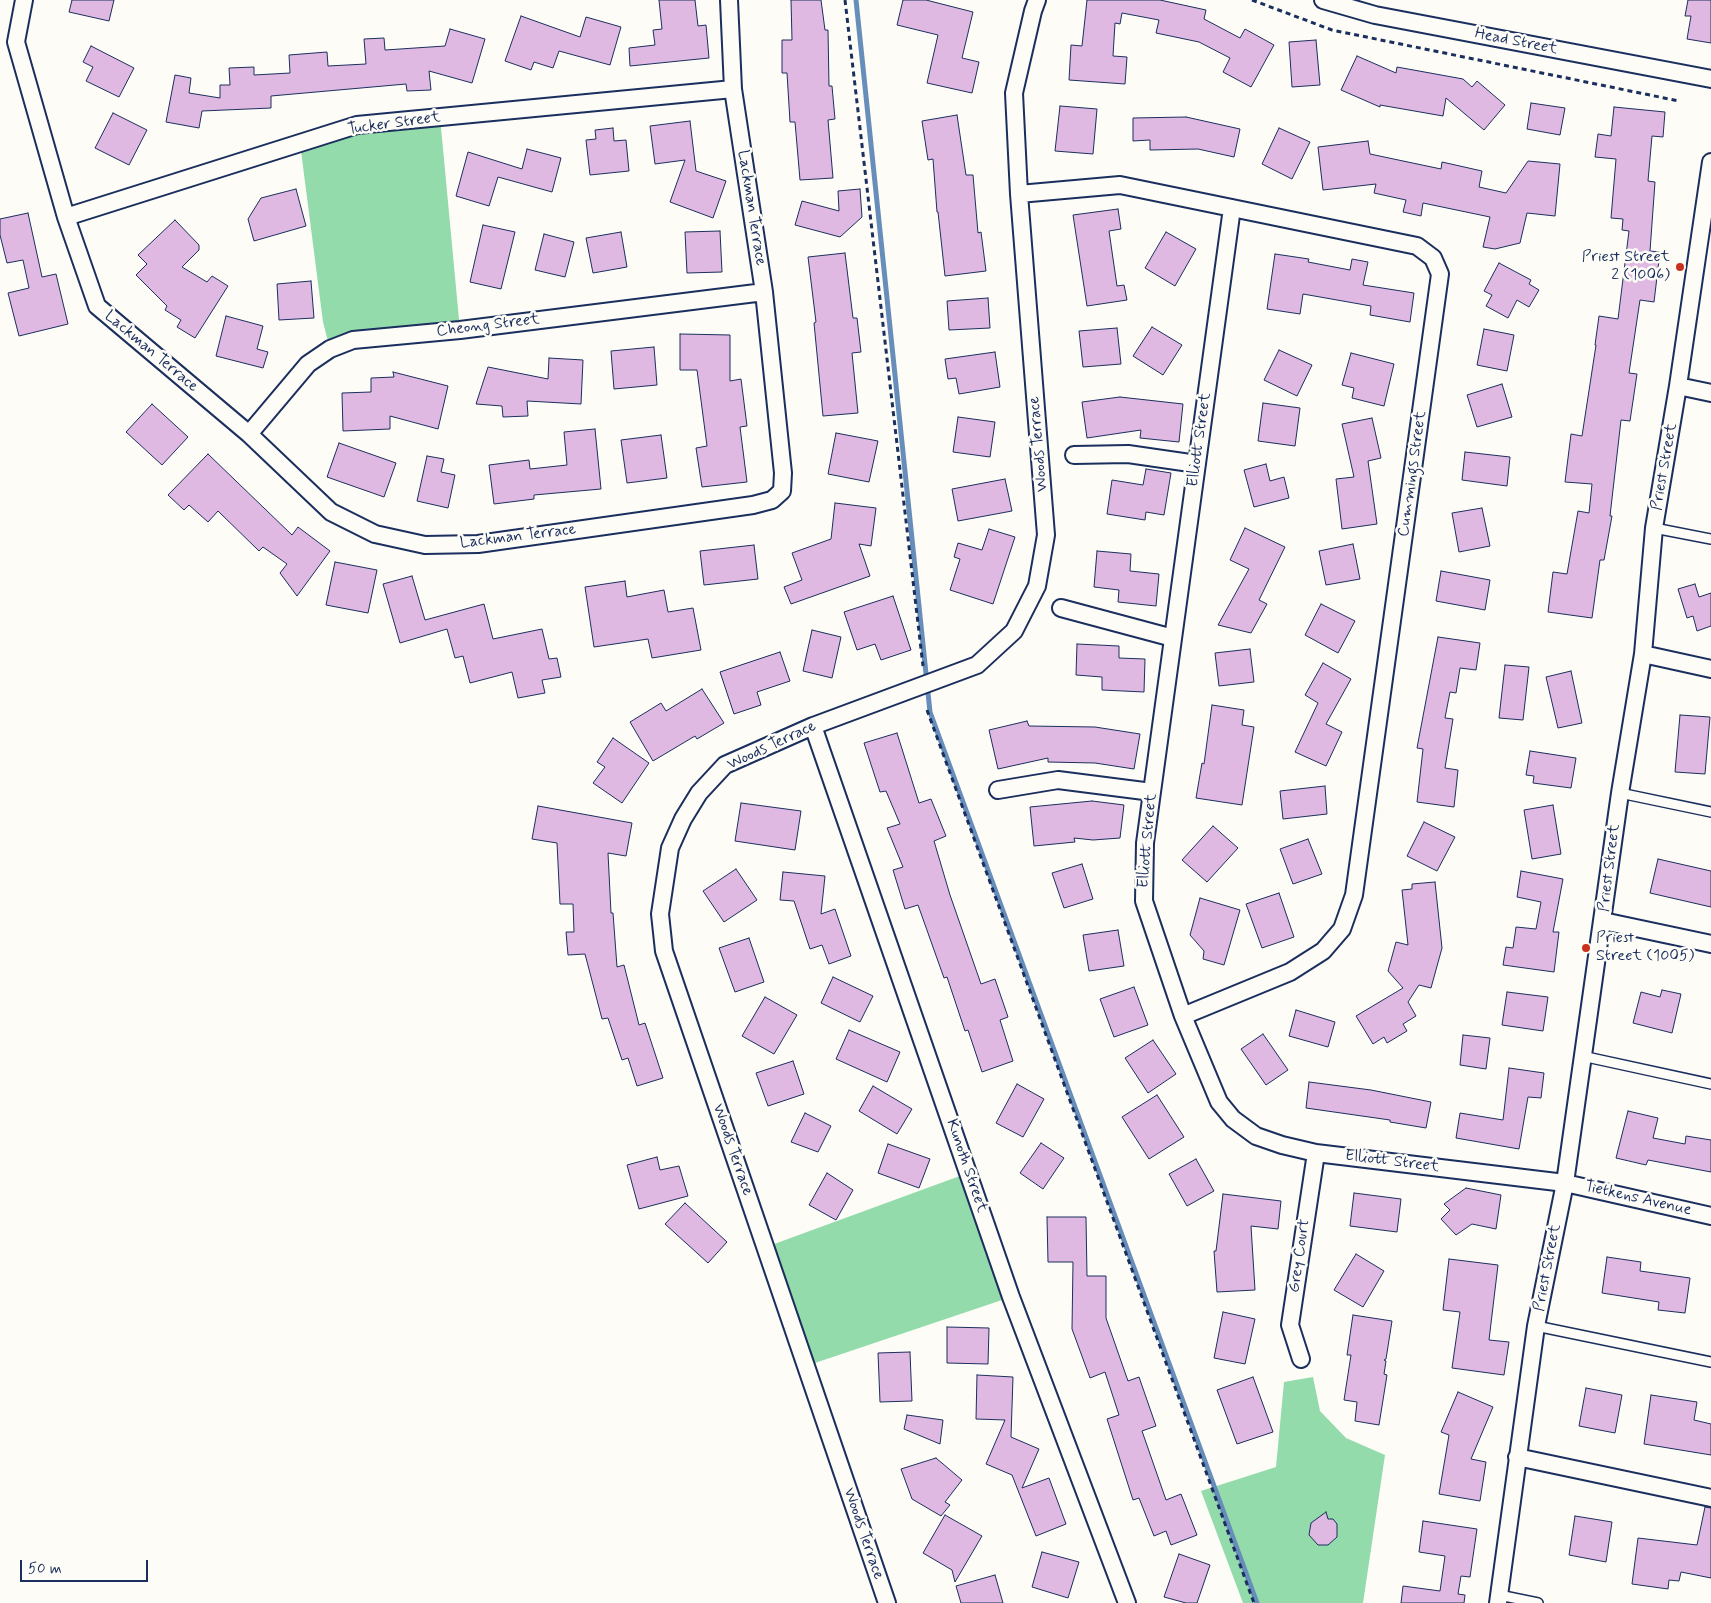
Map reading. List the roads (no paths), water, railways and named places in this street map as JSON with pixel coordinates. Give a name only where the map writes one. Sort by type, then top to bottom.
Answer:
[{"type":"street","name":"Lackman Terrace","points":[[24,0],[16,42],[66,217],[97,306],[249,434],[331,512],[375,534],[425,545],[478,544],[753,505],[772,500],[782,491],[783,473],[764,292],[733,88],[729,0]]},
{"type":"street","name":"Woods Terrace","points":[[887,1603],[664,951],[660,914],[670,848],[683,819],[699,793],[725,765],[813,726],[977,665],[1014,631],[1037,586],[1046,535],[1019,194],[1014,93],[1037,0]]},
{"type":"street","name":"Head Street","points":[[1323,0],[1376,7],[1711,79]]},
{"type":"street","name":"Tucker Street","points":[[66,217],[357,125],[733,88]]},
{"type":"street","name":"Priest Street","points":[[1499,1599],[1536,1326],[1565,1183],[1620,793],[1643,654],[1654,528],[1705,237],[1711,162]]},
{"type":"street","name":"Cummings Street","points":[[1019,194],[1120,185],[1416,246],[1434,258],[1440,274],[1354,895],[1342,929],[1323,951],[1290,972],[1183,1016]]},
{"type":"street","name":"Elliott Street","points":[[1232,208],[1145,843],[1144,902],[1183,1016],[1219,1102],[1233,1119],[1256,1136],[1282,1145],[1316,1153],[1565,1183]]},
{"type":"street","name":"Cheong Street","points":[[249,434],[308,364],[330,350],[353,340],[460,330],[764,292]]},
{"type":"street","points":[[1678,386],[1711,393]]},
{"type":"street","points":[[1074,455],[1128,454],[1197,464]]},
{"type":"street","points":[[1061,608],[1173,638]]},
{"type":"street","points":[[1643,654],[1711,668]]},
{"type":"street","name":"Kunoth Street","points":[[813,726],[1011,1296],[1127,1603]]},
{"type":"street","points":[[998,790],[1058,780],[1152,792]]},
{"type":"street","points":[[1603,921],[1711,944]]},
{"type":"street","name":"Grey Court","points":[[1301,1359],[1290,1325],[1316,1153]]},
{"type":"street","name":"Tietkens Avenue","points":[[1565,1183],[1711,1216]]},
{"type":"street","points":[[1517,1457],[1711,1498]]},
{"type":"lane","points":[[1654,528],[1711,539]]},
{"type":"lane","points":[[1620,793],[1711,812]]},
{"type":"lane","points":[[1582,1056],[1711,1084]]},
{"type":"lane","points":[[1536,1326],[1711,1362]]},
{"type":"lane","points":[[1499,1599],[1538,1603]]},
{"type":"waterway","points":[[856,0],[930,712],[1257,1603]]},
{"type":"place","name":"Priest Street 2 (1006)","points":[[1680,267]]},
{"type":"place","name":"Priest Street (1005)","points":[[1586,948]]}]
